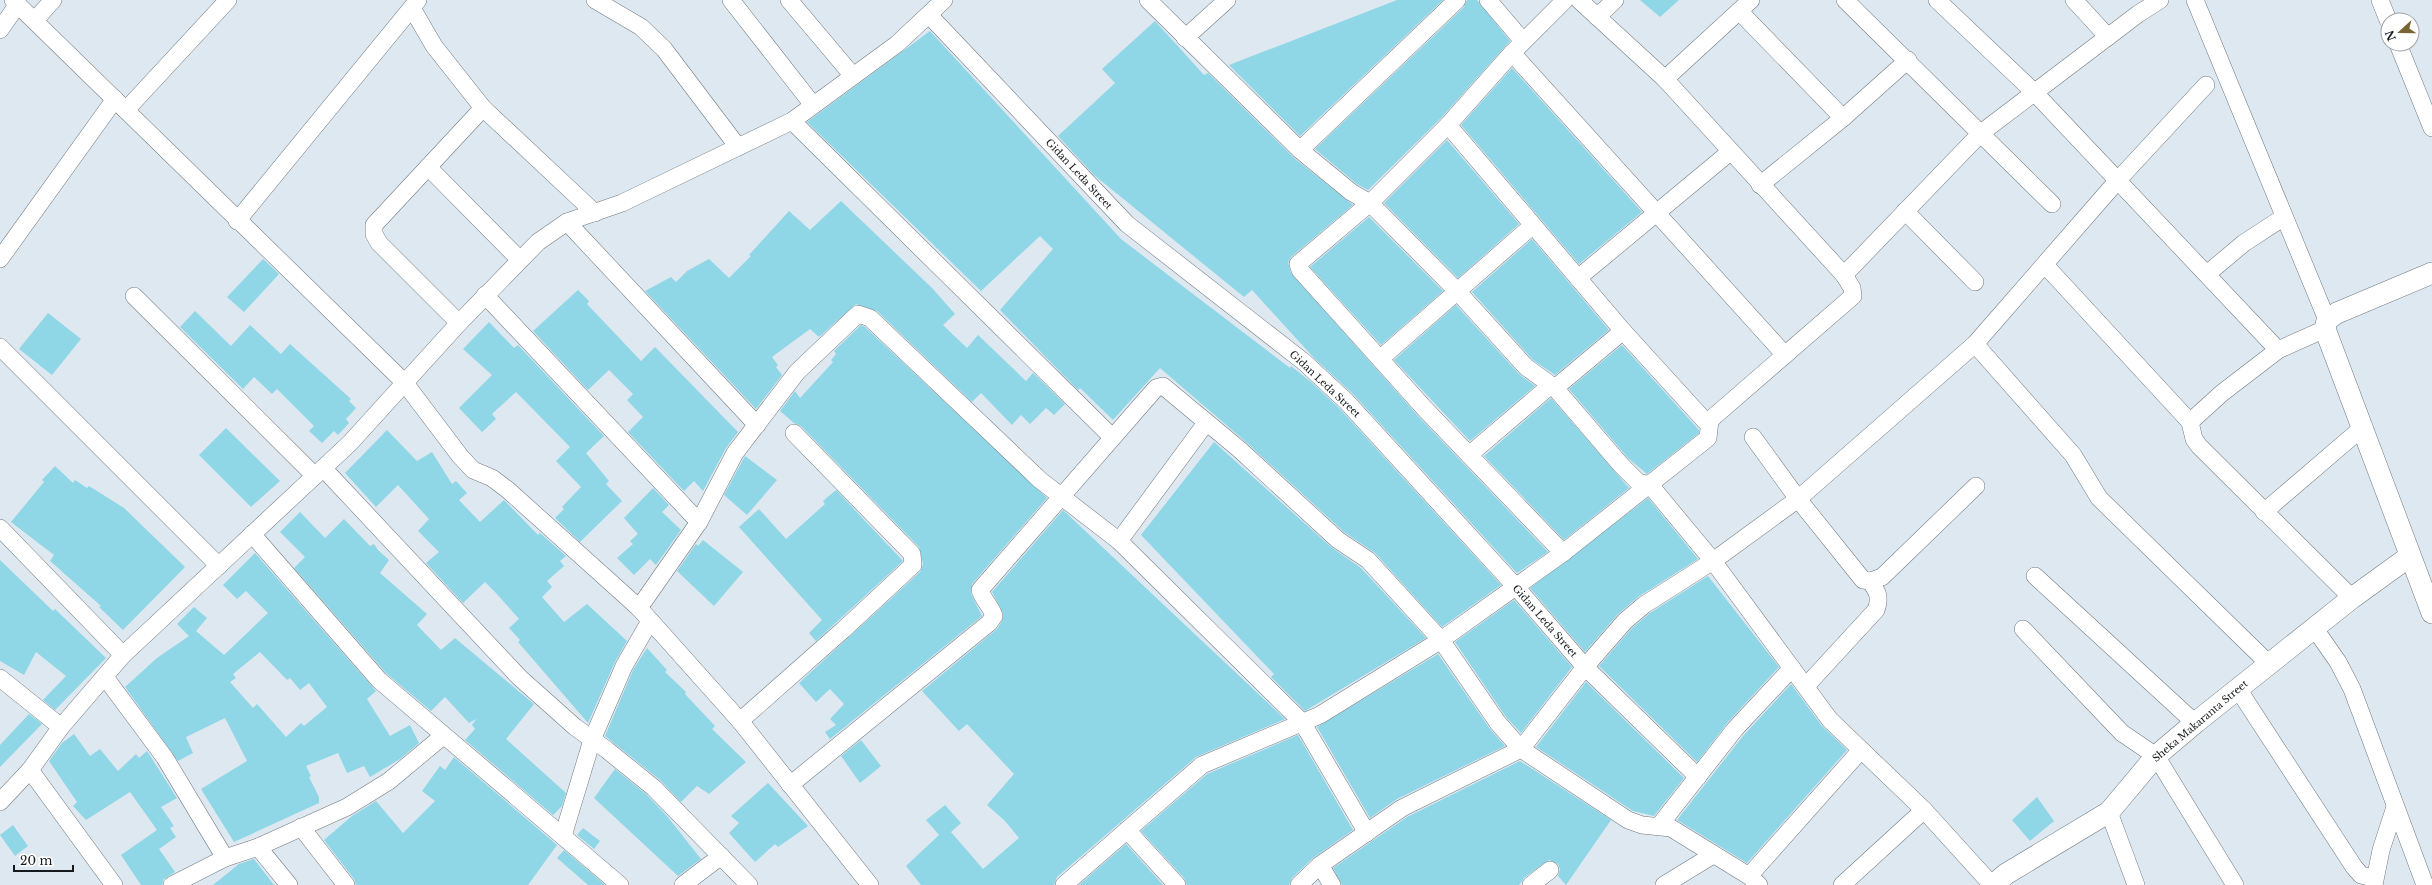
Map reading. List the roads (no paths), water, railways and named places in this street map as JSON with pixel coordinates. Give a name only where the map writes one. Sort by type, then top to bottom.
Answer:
[{"type":"street","points":[[34,20],[53,0]]},
{"type":"street","points":[[0,259],[120,104],[228,0]]},
{"type":"street","points":[[595,0],[641,27],[664,49],[738,147]]},
{"type":"street","points":[[731,0],[813,105]]},
{"type":"street","points":[[790,0],[854,76]]},
{"type":"street","points":[[0,802],[30,770],[61,727],[123,655],[350,443],[458,323],[519,259],[538,242],[567,222],[622,203],[792,120],[897,44],[944,0]]},
{"type":"street","points":[[1148,0],[1300,150],[1345,188],[1370,203],[1458,292],[1526,367],[1553,387],[1621,465],[1638,482],[1650,485],[1713,561],[1830,720],[2001,882]]},
{"type":"street","points":[[1185,38],[1227,0]]},
{"type":"street","points":[[1300,150],[1457,0]]},
{"type":"street","points":[[1488,0],[1518,47],[1657,214],[1785,355]]},
{"type":"street","points":[[1563,553],[1425,409],[1381,358],[1300,270],[1298,264],[1370,203],[1448,125],[1518,47],[1565,0]]},
{"type":"street","points":[[1064,885],[1202,765],[1335,708],[1441,640],[1563,553],[1708,438],[1710,420],[1853,296],[1852,288],[1844,275],[1760,185],[1665,79],[1579,0]]},
{"type":"street","points":[[1597,17],[1615,0]]},
{"type":"street","points":[[1845,0],[1908,60],[2052,204]]},
{"type":"street","points":[[1937,0],[2034,92],[2278,350]]},
{"type":"street","points":[[2074,0],[2108,37]]},
{"type":"street","points":[[1844,275],[1981,133],[2108,37],[2160,0]]},
{"type":"street","points":[[2196,0],[2326,324],[2362,428],[2432,613]]},
{"type":"street","points":[[2380,0],[2385,12]]},
{"type":"street","points":[[0,30],[15,2],[237,221],[404,382],[460,456],[473,470],[492,478],[508,490],[639,608],[740,721],[870,885]]},
{"type":"street","points":[[237,221],[415,4],[434,46],[484,108],[595,212]]},
{"type":"street","points":[[1665,79],[1745,5],[1843,118]]},
{"type":"street","name":"Gidan Leda Street","points":[[929,15],[1127,224],[1304,362],[1346,401],[1516,587],[1585,667],[1698,777]]},
{"type":"street","points":[[2401,52],[2432,128]]},
{"type":"street","points":[[1760,185],[1843,118],[1908,60]]},
{"type":"street","points":[[1299,885],[1320,864],[1408,805],[1522,749],[1585,667],[1625,621],[1644,605],[1713,561],[1798,499],[1975,344],[2118,180],[2206,85]]},
{"type":"street","points":[[458,323],[379,243],[374,234],[374,225],[484,108]]},
{"type":"street","points":[[792,120],[1112,437]]},
{"type":"street","points":[[1448,125],[1623,331],[1702,419],[1710,420]]},
{"type":"street","points":[[1578,278],[1730,152]]},
{"type":"street","points":[[428,167],[519,259]]},
{"type":"street","points":[[1905,212],[1975,282]]},
{"type":"street","points":[[2207,274],[2244,243],[2284,217]]},
{"type":"street","points":[[567,222],[756,425]]},
{"type":"street","points":[[1381,358],[1533,225]]},
{"type":"street","points":[[2045,265],[2190,422],[2194,439],[2199,446],[2352,598]]},
{"type":"street","points":[[2190,422],[2222,392],[2278,350],[2326,324],[2337,313],[2432,273]]},
{"type":"street","points":[[485,295],[699,522]]},
{"type":"street","points":[[134,296],[319,472],[520,678],[592,740],[654,788],[749,885]]},
{"type":"street","points":[[639,608],[699,522],[735,453],[756,425],[797,372],[858,314],[863,315],[870,318],[1035,475],[1119,541],[1302,722],[1367,832]]},
{"type":"street","points":[[1469,455],[1623,331]]},
{"type":"street","points":[[1975,344],[2073,455],[2099,498],[2268,663]]},
{"type":"street","points":[[0,347],[219,566]]},
{"type":"street","points":[[790,785],[989,623],[994,616],[980,590],[1112,437],[1160,386],[1239,450],[1338,540],[1368,560],[1441,640],[1498,723],[1522,749],[1628,820],[1642,825],[1671,828],[1754,880],[1861,750]]},
{"type":"street","points":[[1119,541],[1206,423]]},
{"type":"street","points":[[2264,512],[2362,428]]},
{"type":"street","points":[[740,721],[843,630],[913,565],[914,561],[912,554],[794,433]]},
{"type":"street","points":[[1753,437],[1798,499],[1863,580],[1870,581],[1882,577],[1976,486]]},
{"type":"street","points":[[0,528],[123,655]]},
{"type":"street","points":[[252,534],[379,680],[620,885]]},
{"type":"street","name":"Sheka Makaranta Street","points":[[2001,882],[2109,812],[2156,756],[2268,663],[2315,629],[2352,598],[2410,556]]},
{"type":"street","points":[[2035,576],[2195,723]]},
{"type":"street","points":[[1806,686],[1876,610],[1879,603],[1878,594],[1870,581]]},
{"type":"street","points":[[563,836],[592,740],[624,666],[650,621]]},
{"type":"street","points":[[2023,629],[2122,733],[2156,756],[2235,885]]},
{"type":"street","points":[[2315,629],[2338,662],[2352,690],[2425,885]]},
{"type":"street","points":[[1659,826],[1735,729],[1792,668]]},
{"type":"street","points":[[105,677],[164,758],[225,858]]},
{"type":"street","points":[[3,686],[61,727]]},
{"type":"street","points":[[2238,689],[2354,867],[2361,875],[2374,881],[2395,808]]},
{"type":"street","points":[[172,885],[225,858],[258,847],[347,807],[389,781],[443,736]]},
{"type":"street","points":[[30,770],[114,885]]},
{"type":"street","points":[[1842,885],[1924,810]]},
{"type":"street","points":[[2109,812],[2136,885]]},
{"type":"street","points":[[301,827],[346,885]]},
{"type":"street","points":[[1127,830],[1177,885]]},
{"type":"street","points":[[258,847],[289,885]]},
{"type":"street","points":[[1664,885],[1713,855]]},
{"type":"street","points":[[683,885],[721,856]]},
{"type":"street","points":[[1320,864],[1332,885]]},
{"type":"street","points":[[1531,885],[1550,870]]}]
